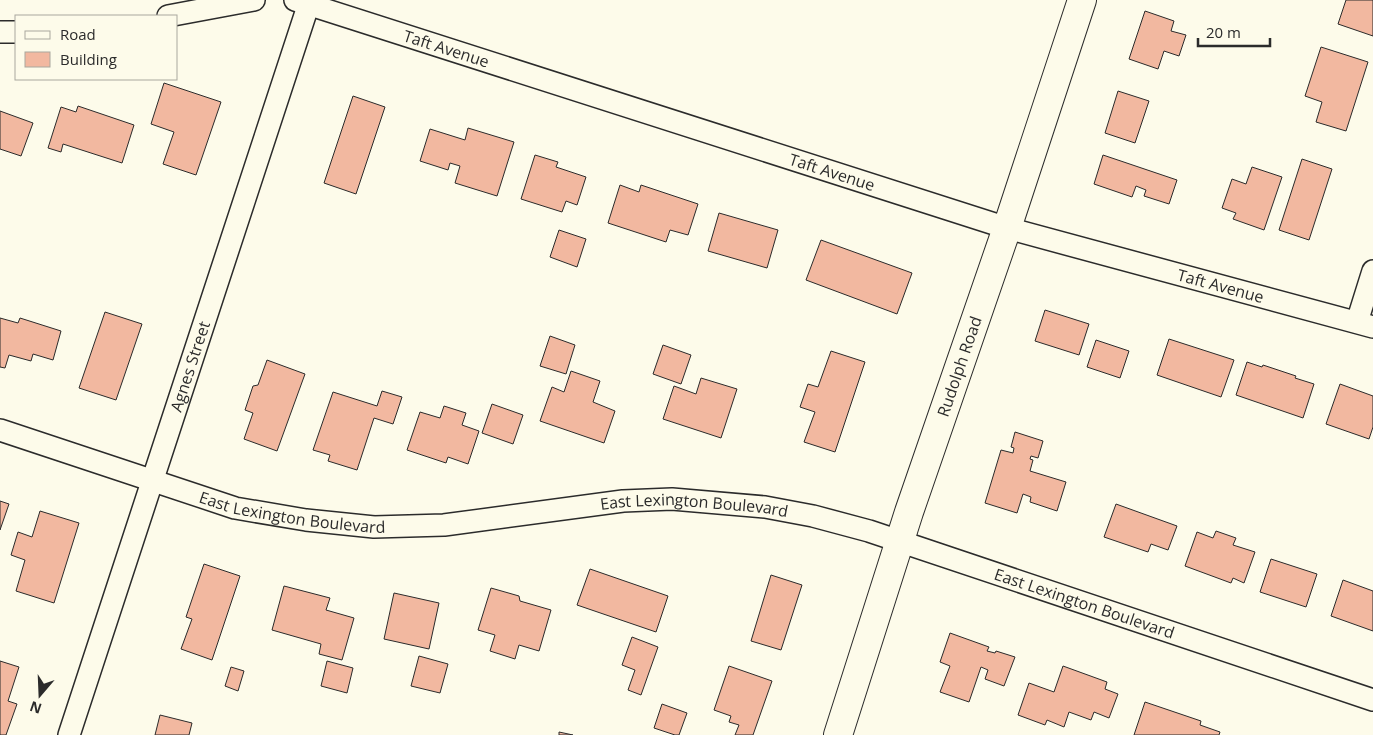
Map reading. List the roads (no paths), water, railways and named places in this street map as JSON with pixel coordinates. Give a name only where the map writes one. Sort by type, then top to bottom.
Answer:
[{"type":"street","points":[[173,15],[254,0]]},
{"type":"street","name":"Rudolph Road","points":[[838,735],[900,542],[1082,0]]},
{"type":"street","name":"Taft Avenue","points":[[305,1],[1007,228],[1365,325]]},
{"type":"street","name":"Agnes Street","points":[[70,735],[153,481],[305,1]]},
{"type":"street","points":[[0,32],[15,32]]},
{"type":"street","points":[[1365,325],[1373,271]]},
{"type":"street","name":"East Lexington Boulevard","points":[[0,430],[235,508],[306,520],[374,527],[444,525],[623,501],[672,500],[765,507],[813,516],[869,531],[1373,700]]}]
